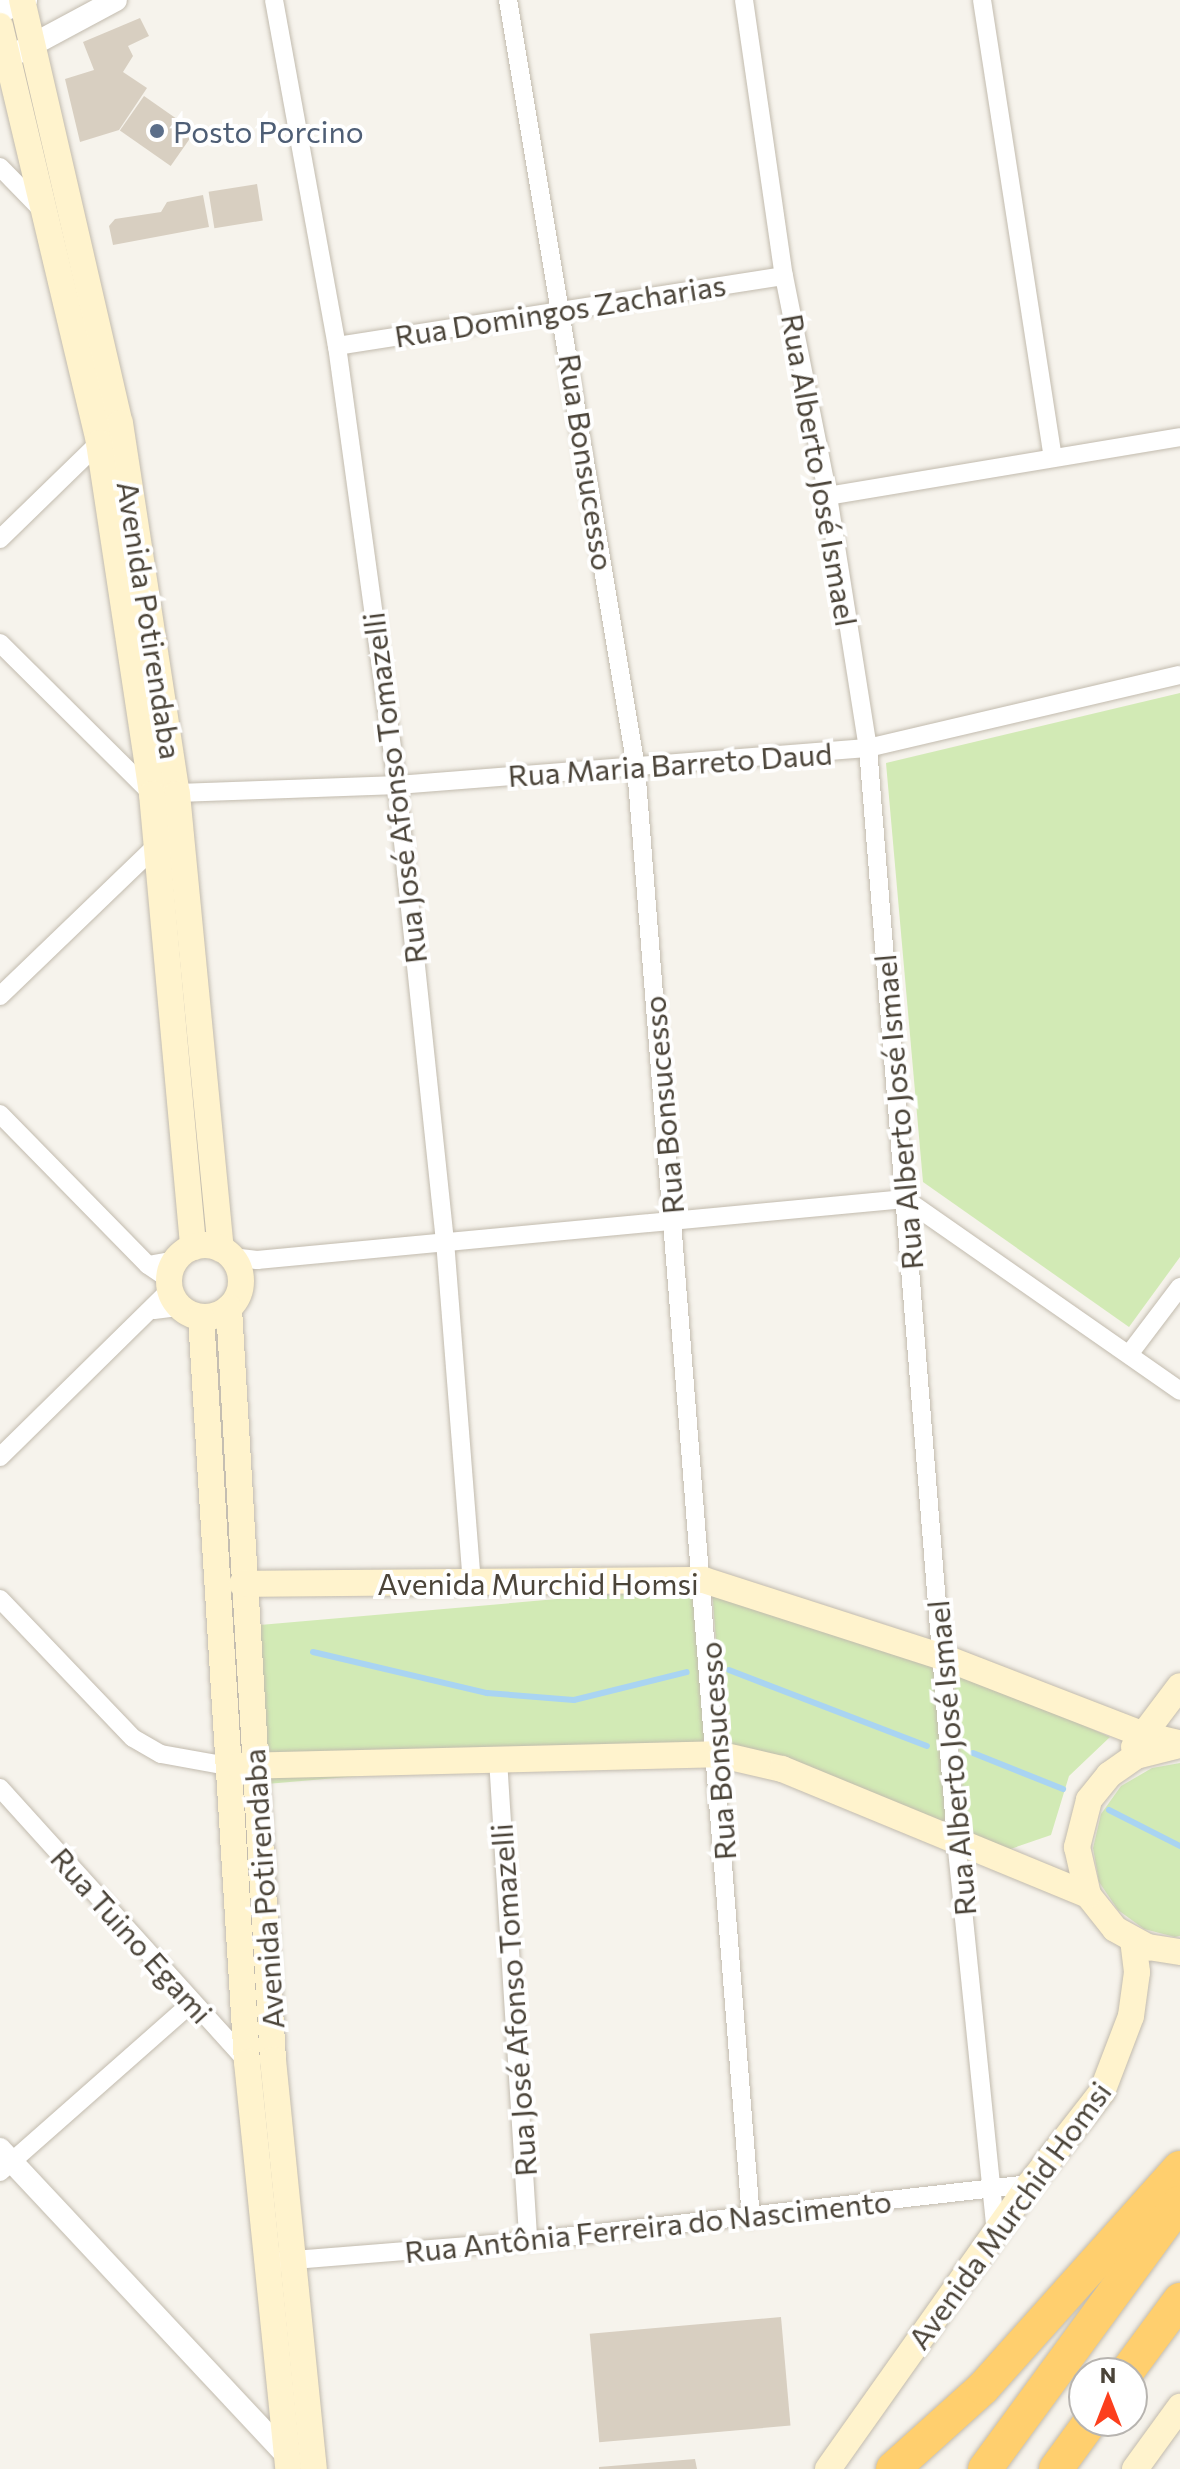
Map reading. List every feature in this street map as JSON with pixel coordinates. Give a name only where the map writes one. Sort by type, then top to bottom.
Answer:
[{"type":"highway","points":[[893,2469],[983,2388],[1180,2168]]},
{"type":"highway","points":[[985,2469],[1180,2203]]},
{"type":"highway","points":[[1138,2357],[1180,2300]]},
{"type":"highway","points":[[1056,2469],[1079,2437]]},
{"type":"main road","name":"Avenida Potirendaba","points":[[18,3],[32,42],[74,211],[120,423],[165,794],[158,844],[174,1284],[260,2061],[278,2262],[291,2465]]},
{"type":"main road","name":"Avenida Potirendaba","points":[[0,26],[4,64],[47,215],[99,443],[165,794],[181,827],[238,1260]]},
{"type":"main road","points":[[47,215],[74,211]]},
{"type":"main road","points":[[238,1260],[239,1293],[229,1308],[174,1284],[238,1260]]},
{"type":"main road","name":"Avenida Potirendaba","points":[[229,1308],[242,1584],[256,1766],[260,2061]]},
{"type":"main road","name":"Avenida Murchid Homsi","points":[[242,1584],[704,1580],[943,1657],[1144,1735],[1180,1745]]},
{"type":"main road","points":[[1180,1686],[1121,1764],[1098,1787],[1083,1816],[1078,1864],[1088,1895],[1115,1929],[1133,1940],[1180,1952]]},
{"type":"main road","points":[[1121,1764],[1151,1750],[1180,1745]]},
{"type":"main road","points":[[227,1766],[717,1754],[782,1769],[1088,1895]]},
{"type":"main road","name":"Avenida Murchid Homsi","points":[[828,2469],[1030,2184],[1102,2092],[1119,2056],[1137,1972],[1133,1940]]},
{"type":"main road","name":"Avenida Potirendaba","points":[[278,2262],[314,2469]]},
{"type":"main road","points":[[1135,2469],[1180,2407]]},
{"type":"street","points":[[4,64],[32,42],[116,0]]},
{"type":"street","name":"Rua José Afonso Tomazelli","points":[[274,0],[337,346],[397,785],[445,1241],[472,1582]]},
{"type":"street","name":"Rua Bonsucesso","points":[[508,0],[563,308],[636,767],[704,1580],[751,2218]]},
{"type":"street","name":"Rua Alberto José Ismael","points":[[744,0],[784,276],[828,496],[868,748],[956,1840],[988,2190],[996,2231]]},
{"type":"street","points":[[982,0],[1053,458]]},
{"type":"street","points":[[0,167],[47,215]]},
{"type":"street","name":"Rua Domingos Zacharias","points":[[337,346],[563,308],[784,276]]},
{"type":"street","points":[[0,539],[120,423]]},
{"type":"street","points":[[828,496],[1180,437]]},
{"type":"street","points":[[0,643],[165,794]]},
{"type":"street","name":"Rua Maria Barreto Daud","points":[[165,794],[397,785],[868,748],[1180,675]]},
{"type":"street","points":[[0,996],[158,844],[181,827]]},
{"type":"street","points":[[0,1114],[174,1284],[0,1457]]},
{"type":"street","points":[[238,1260],[905,1199],[1130,1353],[1180,1391]]},
{"type":"street","points":[[1130,1353],[1180,1287]]},
{"type":"street","points":[[0,1599],[133,1738],[161,1754],[227,1766]]},
{"type":"street","name":"Rua José Afonso Tomazelli","points":[[498,1759],[528,2241]]},
{"type":"street","name":"Rua Tuino Egami","points":[[0,1788],[193,2002],[260,2061]]},
{"type":"street","points":[[193,2002],[4,2162],[291,2465]]},
{"type":"street","name":"Rua Antônia Ferreira do Nascimento","points":[[278,2262],[751,2218],[1030,2184]]},
{"type":"green space","points":[[1180,693],[1180,1257],[1129,1327],[923,1182],[886,763]]},
{"type":"green space","points":[[695,1587],[709,1745],[267,1784],[253,1626]]},
{"type":"green space","points":[[712,1589],[935,1662],[948,1833],[724,1747]]},
{"type":"green space","points":[[953,1668],[1110,1737],[1069,1776],[1051,1835],[996,1854],[966,1842]]},
{"type":"green space","points":[[1180,1763],[1180,1936],[1175,1937],[1144,1929],[1118,1910],[1099,1882],[1093,1848],[1101,1814],[1121,1786],[1152,1768]]},
{"type":"building","points":[[140,18],[149,36],[128,46],[133,56],[123,72],[147,88],[119,130],[80,142],[65,79],[94,70],[83,42]]},
{"type":"building","name":"Posto Porcino","points":[[144,96],[195,132],[171,166],[120,130]]},
{"type":"building","points":[[257,184],[263,221],[214,228],[209,192]]},
{"type":"building","points":[[203,195],[209,227],[113,245],[109,226],[115,219],[161,212],[167,202]]},
{"type":"building","points":[[781,2317],[790,2426],[599,2442],[590,2334]]},
{"type":"building","points":[[695,2459],[697,2469],[599,2469],[599,2467]]},
{"type":"waterway","points":[[313,1652],[487,1693],[574,1700],[687,1672]]},
{"type":"waterway","points":[[729,1670],[927,1746]]},
{"type":"waterway","points":[[973,1753],[1063,1789]]},
{"type":"waterway","points":[[1109,1810],[1180,1846]]},
{"type":"place","name":"Posto Porcino","points":[[157,131]]}]
